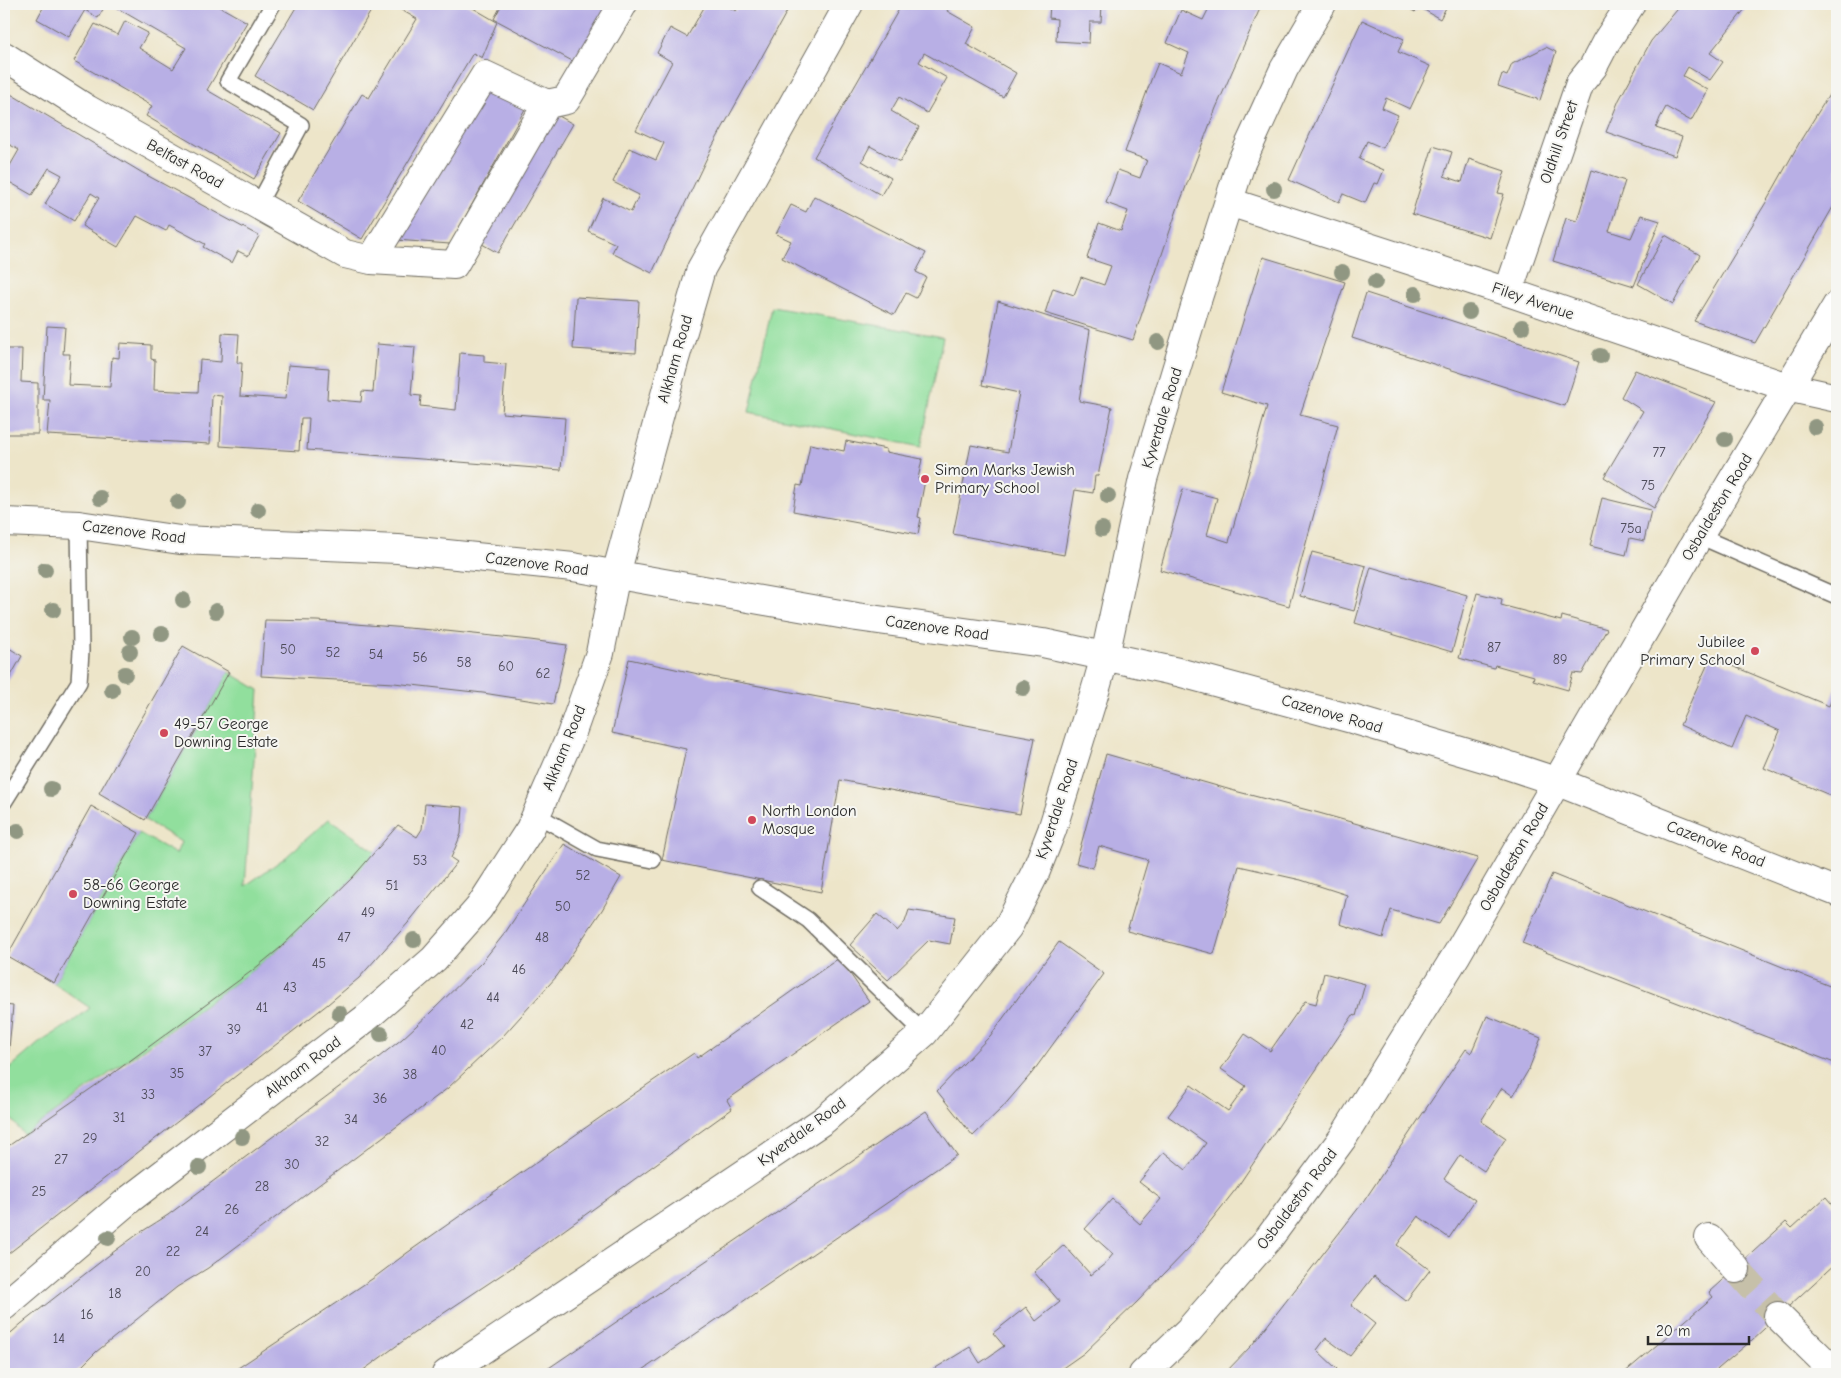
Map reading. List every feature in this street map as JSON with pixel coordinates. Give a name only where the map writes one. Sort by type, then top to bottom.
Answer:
[{"type":"street","points":[[371,260],[485,75],[547,104],[566,100],[623,4]]},
{"type":"street","name":"Alkham Road","points":[[4,1306],[130,1200],[365,1019],[434,959],[479,908],[537,815],[571,735],[600,653],[616,574],[701,269],[849,4]]},
{"type":"street","name":"Kyverdale Road","points":[[446,1374],[824,1120],[924,1033],[1008,927],[1036,871],[1052,830],[1105,656],[1143,479],[1240,163],[1284,69],[1322,4]]},
{"type":"street","name":"Oldhill Street","points":[[1508,292],[1580,83],[1593,67],[1606,42],[1632,4]]},
{"type":"street","name":"Belfast Road","points":[[4,56],[87,109],[345,254],[371,260],[454,265],[547,104]]},
{"type":"street","name":"Filey Avenue","points":[[1229,202],[1508,292],[1787,387],[1837,398]]},
{"type":"street","name":"Osbaldeston Road","points":[[1143,1374],[1189,1330],[1269,1238],[1342,1139],[1457,954],[1699,536],[1837,305]]},
{"type":"street","name":"Cazenove Road","points":[[4,522],[79,525],[180,540],[398,549],[573,567],[857,617],[1025,640],[1105,656],[1178,672],[1335,714],[1501,763],[1558,782],[1837,892]]},
{"type":"street","points":[[1709,1238],[1736,1268]]},
{"type":"street","points":[[1778,1316],[1836,1374]]},
{"type":"lane","points":[[258,205],[301,126],[228,81],[273,4]]},
{"type":"lane","points":[[4,802],[79,682],[81,651],[79,525]]},
{"type":"lane","points":[[1699,536],[1834,595]]},
{"type":"lane","points":[[537,815],[596,849],[653,860]]},
{"type":"lane","points":[[760,888],[808,920],[924,1033]]},
{"type":"green space","points":[[772,307],[943,337],[921,447],[749,412]]},
{"type":"green space","points":[[229,672],[259,690],[245,886],[286,857],[329,819],[376,852],[317,913],[253,970],[24,1135],[4,1110],[4,1073],[39,1043],[71,1023],[90,1008],[54,983],[139,833],[176,854],[181,842],[145,820]]},
{"type":"building","points":[[45,4],[106,4],[98,18],[85,10],[69,37],[37,19]]},
{"type":"building","points":[[110,4],[215,4],[247,22],[207,90],[281,133],[254,179],[146,116],[152,106],[74,61],[95,24],[118,35],[125,21],[148,33],[139,48],[173,69],[186,48]]},
{"type":"building","points":[[298,4],[375,4],[313,110],[255,76]]},
{"type":"building","points":[[391,4],[466,4],[497,22],[482,58],[473,53],[362,239],[298,201],[362,94],[369,98],[417,19]]},
{"type":"building","points":[[502,4],[610,4],[576,63],[494,19]]},
{"type":"building","points":[[706,4],[723,4],[736,11],[740,4],[791,4],[712,147],[652,273],[612,253],[616,244],[588,231],[603,198],[631,212],[639,195],[613,182],[629,148],[656,160],[664,143],[636,130],[672,62],[657,53],[670,28],[687,37]]},
{"type":"building","points":[[902,4],[951,4],[947,11],[975,27],[966,44],[1016,73],[1003,97],[924,53],[919,62],[947,78],[927,113],[899,97],[891,111],[919,127],[900,162],[870,146],[862,161],[891,178],[881,195],[814,157]]},
{"type":"building","points":[[1050,4],[1102,4],[1101,22],[1090,22],[1089,43],[1056,41],[1057,19],[1049,18]]},
{"type":"building","points":[[1211,4],[1262,4],[1216,108],[1177,210],[1133,340],[1045,313],[1053,288],[1074,295],[1081,277],[1104,285],[1111,266],[1087,258],[1099,223],[1121,231],[1128,211],[1106,203],[1118,170],[1140,178],[1147,160],[1125,152],[1151,80],[1158,63],[1181,73],[1189,53],[1167,43],[1181,10],[1203,20]]},
{"type":"building","points":[[1401,4],[1448,4],[1440,19],[1419,7],[1415,12]]},
{"type":"building","points":[[1682,4],[1749,4],[1710,53],[1723,62],[1710,80],[1688,67],[1683,76],[1708,90],[1691,121],[1666,107],[1660,118],[1656,128],[1682,137],[1675,156],[1606,132],[1619,100],[1651,41]]},
{"type":"building","points":[[1362,20],[1404,39],[1398,52],[1430,66],[1410,109],[1386,98],[1382,108],[1398,115],[1383,148],[1367,141],[1359,159],[1384,170],[1378,184],[1374,183],[1365,203],[1343,194],[1339,202],[1289,180]]},
{"type":"building","points":[[1546,47],[1556,52],[1540,100],[1498,86],[1502,74],[1507,76],[1512,64]]},
{"type":"building","points":[[1837,82],[1837,200],[1755,343],[1694,321],[1765,204],[1802,138]]},
{"type":"building","points":[[486,84],[525,109],[450,244],[395,240]]},
{"type":"building","points":[[4,90],[141,172],[259,236],[248,256],[238,251],[232,263],[203,247],[205,244],[169,225],[166,231],[137,216],[118,247],[82,226],[99,198],[91,193],[74,221],[45,204],[62,175],[49,168],[32,195],[4,179],[19,150],[5,142],[4,144]]},
{"type":"building","points":[[550,111],[573,124],[498,253],[475,240]]},
{"type":"building","points":[[1433,146],[1452,152],[1444,176],[1462,182],[1469,159],[1505,171],[1498,193],[1504,194],[1490,238],[1412,214]]},
{"type":"building","points":[[1592,170],[1625,181],[1609,231],[1631,238],[1641,215],[1660,221],[1634,286],[1553,261],[1566,218],[1577,221]]},
{"type":"building","points":[[814,196],[926,253],[916,272],[926,277],[916,298],[906,293],[894,315],[782,258],[791,241],[776,234],[791,205],[806,212]]},
{"type":"building","points":[[1665,235],[1700,255],[1673,304],[1638,284]]},
{"type":"building","points":[[1263,257],[1345,282],[1300,415],[1338,425],[1289,606],[1160,570],[1183,489],[1217,498],[1207,535],[1229,542],[1267,406],[1221,392]]},
{"type":"building","points":[[1366,293],[1579,362],[1565,406],[1352,338]]},
{"type":"building","points":[[576,297],[639,301],[636,353],[573,349]]},
{"type":"building","points":[[998,301],[1090,330],[1079,401],[1112,407],[1098,476],[1095,476],[1093,493],[1075,490],[1064,555],[953,534],[971,445],[1008,452],[1019,393],[982,385]]},
{"type":"building","points":[[47,326],[65,327],[63,354],[70,354],[68,385],[110,387],[112,357],[119,358],[120,343],[151,345],[151,359],[155,360],[154,390],[198,392],[200,360],[221,362],[222,333],[239,334],[237,363],[242,363],[240,396],[285,399],[288,365],[329,368],[327,399],[361,402],[362,391],[373,392],[377,344],[415,347],[411,395],[421,396],[420,406],[456,410],[460,353],[484,355],[484,362],[506,364],[502,413],[565,418],[561,470],[307,450],[309,418],[301,418],[299,451],[220,446],[222,396],[212,395],[210,444],[47,435],[50,400],[43,400]]},
{"type":"building","points":[[4,349],[22,349],[21,382],[38,383],[38,434],[4,434]]},
{"type":"building","points":[[1635,370],[1716,402],[1654,508],[1604,477],[1643,411],[1621,397]]},
{"type":"building","points":[[846,441],[922,459],[918,479],[925,480],[918,517],[921,518],[918,534],[793,511],[797,485],[802,486],[810,444],[844,451]]},
{"type":"building","points":[[1602,498],[1651,510],[1644,541],[1630,538],[1626,555],[1590,546]]},
{"type":"building","points":[[1312,552],[1366,566],[1354,611],[1300,596]]},
{"type":"building","points":[[1371,567],[1467,595],[1452,652],[1355,623]]},
{"type":"building","points":[[1477,593],[1502,599],[1501,605],[1561,621],[1562,616],[1607,629],[1582,674],[1573,673],[1568,690],[1533,680],[1534,676],[1495,665],[1494,668],[1459,658]]},
{"type":"building","points":[[265,620],[317,621],[446,631],[567,645],[553,704],[483,693],[394,683],[261,676]]},
{"type":"building","points":[[4,645],[22,656],[4,688]]},
{"type":"building","name":"49-57 George Downing Estate","points":[[183,646],[229,672],[145,820],[99,793]]},
{"type":"building","points":[[1711,657],[1829,706],[1837,686],[1837,798],[1764,768],[1780,731],[1746,716],[1732,749],[1680,725]]},
{"type":"building","points":[[629,659],[717,678],[1035,738],[1020,814],[840,780],[821,892],[662,860],[686,749],[612,733]]},
{"type":"building","points":[[1106,754],[1478,858],[1439,924],[1391,910],[1383,938],[1340,924],[1347,895],[1301,880],[1239,866],[1214,954],[1127,931],[1148,860],[1099,846],[1093,868],[1076,863]]},
{"type":"building","points":[[425,804],[463,807],[461,834],[451,858],[457,862],[408,923],[359,978],[4,1257],[4,1149],[112,1074],[280,948],[353,877],[398,825],[417,837],[422,829]]},
{"type":"building","name":"58-66 George Downing Estate","points":[[91,806],[139,833],[54,983],[7,956]]},
{"type":"building","points":[[564,844],[621,877],[602,910],[557,976],[503,1036],[448,1088],[208,1268],[177,1287],[96,1352],[74,1374],[4,1374],[4,1339],[21,1324],[108,1256],[168,1215],[374,1061],[402,1039],[430,1013],[482,962],[505,933]]},
{"type":"building","points":[[1552,874],[1837,989],[1837,1064],[1522,943]]},
{"type":"building","points":[[909,910],[955,917],[950,944],[929,940],[888,980],[850,945],[877,914],[897,931],[905,922]]},
{"type":"building","points":[[1059,942],[1104,974],[1032,1073],[1002,1108],[973,1136],[937,1091],[990,1036]]},
{"type":"building","points":[[839,958],[869,1001],[727,1100],[732,1109],[510,1269],[414,1333],[358,1374],[229,1374],[375,1277],[628,1098],[694,1053],[697,1058]]},
{"type":"building","points":[[1324,973],[1365,984],[1356,1016],[1353,1015],[1236,1189],[1190,1247],[1137,1302],[1084,1353],[1054,1374],[930,1374],[929,1372],[970,1347],[980,1363],[1004,1346],[993,1333],[1026,1307],[1036,1321],[1060,1302],[1034,1272],[1064,1245],[1091,1275],[1106,1263],[1113,1254],[1085,1229],[1112,1199],[1140,1224],[1161,1199],[1139,1182],[1164,1152],[1186,1170],[1206,1143],[1168,1116],[1191,1085],[1228,1111],[1246,1086],[1221,1069],[1245,1034],[1270,1051],[1305,1001],[1316,1004]]},
{"type":"building","points":[[4,1005],[13,1006],[7,1070],[4,1070]]},
{"type":"building","points":[[1487,1016],[1541,1038],[1529,1069],[1513,1096],[1502,1088],[1481,1121],[1506,1138],[1484,1171],[1460,1155],[1444,1179],[1475,1200],[1449,1238],[1418,1216],[1397,1245],[1430,1270],[1406,1301],[1374,1276],[1351,1305],[1375,1324],[1350,1356],[1326,1338],[1317,1350],[1337,1369],[1332,1374],[1224,1374],[1252,1345],[1364,1201],[1466,1049],[1471,1053]]},
{"type":"building","points":[[926,1111],[957,1155],[637,1374],[540,1374]]},
{"type":"building","points":[[1826,1197],[1837,1210],[1837,1262],[1752,1340],[1712,1374],[1623,1374],[1713,1297],[1709,1292],[1786,1222],[1792,1228]]},
{"type":"tunnel","points":[[1736,1269],[1778,1316]]},
{"type":"place","name":"Simon Marks Jewish Primary School","points":[[925,479]]},
{"type":"place","name":"Jubilee Primary School","points":[[1755,651]]},
{"type":"place","name":"49-57 George Downing Estate","points":[[164,733]]},
{"type":"place","name":"North London Mosque","points":[[752,820]]},
{"type":"place","name":"58-66 George Downing Estate","points":[[73,894]]}]
